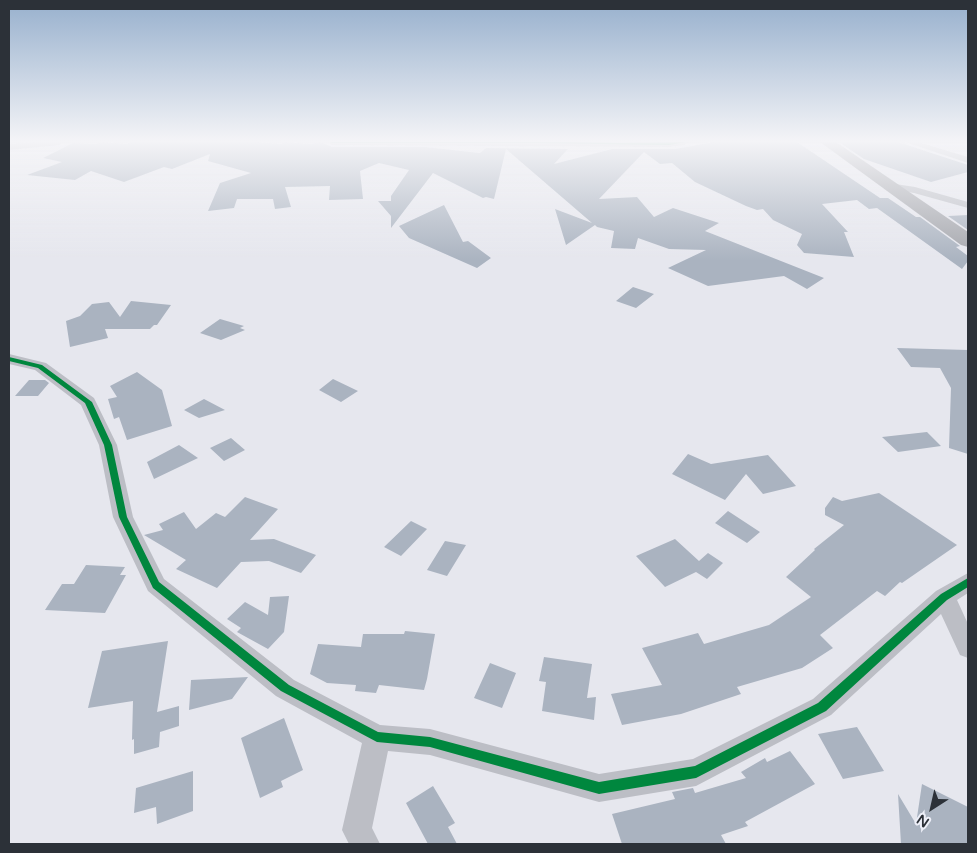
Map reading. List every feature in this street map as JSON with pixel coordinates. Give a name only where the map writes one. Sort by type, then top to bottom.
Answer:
[{"type":"highway","points":[[883,182],[968,241]]},
{"type":"street","points":[[889,186],[915,190],[968,205]]},
{"type":"street","points":[[9,359],[40,366],[88,402],[108,445],[122,518],[156,585],[285,688],[377,737],[430,742],[599,788],[696,772],[822,707],[944,598],[968,582]]},
{"type":"street","points":[[944,598],[968,648]]},
{"type":"street","points":[[365,844],[357,830],[377,737]]},
{"type":"building","points":[[361,182],[363,199],[329,200],[330,186],[285,187],[291,207],[275,209],[273,199],[237,199],[234,208],[208,211],[220,183]]},
{"type":"building","points":[[401,182],[426,182],[391,228],[391,216],[378,201],[391,201],[391,196]]},
{"type":"building","points":[[451,182],[498,182],[494,199],[483,198]]},
{"type":"building","points":[[544,182],[615,182],[599,199],[637,197],[654,217],[673,208],[719,223],[705,231],[824,278],[807,289],[784,276],[708,286],[668,268],[706,250],[669,249],[638,238],[635,249],[611,248],[614,231],[595,225],[566,245],[555,209],[592,223]]},
{"type":"building","points":[[695,182],[856,182],[880,198],[888,198],[916,217],[920,217],[960,246],[956,247],[968,256],[968,261],[962,269],[877,208],[869,209],[857,200],[822,204],[848,232],[844,232],[854,257],[804,253],[797,245],[802,234],[773,220],[763,209],[757,210],[746,206]]},
{"type":"building","points":[[444,205],[463,242],[468,241],[491,258],[477,268],[409,238],[399,226]]},
{"type":"building","points":[[968,215],[968,230],[948,216]]},
{"type":"building","points":[[633,287],[654,294],[636,308],[616,301]]},
{"type":"building","points":[[131,301],[171,305],[157,325],[150,329],[105,329],[108,338],[70,347],[66,321],[80,316],[92,304],[109,302],[120,317]]},
{"type":"building","points":[[220,319],[244,326],[240,328],[245,330],[221,340],[200,333]]},
{"type":"building","points":[[897,348],[968,350],[968,454],[949,448],[951,388],[940,368],[911,367]]},
{"type":"building","points":[[137,372],[162,390],[172,426],[127,440],[119,417],[114,419],[108,399],[117,397],[110,386]]},
{"type":"building","points":[[333,379],[358,391],[341,402],[319,390]]},
{"type":"building","points":[[29,380],[45,380],[49,383],[38,396],[15,396]]},
{"type":"building","points":[[204,399],[225,410],[199,418],[184,410]]},
{"type":"building","points":[[927,432],[941,446],[898,452],[882,437]]},
{"type":"building","points":[[231,438],[245,450],[224,461],[210,448]]},
{"type":"building","points":[[179,445],[198,458],[154,479],[147,462]]},
{"type":"building","points":[[688,454],[711,464],[768,455],[796,486],[763,494],[746,474],[725,500],[672,474]]},
{"type":"building","points":[[879,493],[957,545],[902,583],[900,582],[885,596],[877,591],[820,635],[833,648],[802,668],[737,687],[741,694],[681,714],[622,725],[611,694],[662,685],[642,648],[698,633],[704,644],[769,625],[811,597],[786,577],[814,549],[844,525],[825,515],[825,508],[833,497],[842,501]]},
{"type":"building","points":[[245,497],[278,509],[250,540],[274,539],[316,555],[301,573],[269,561],[241,562],[217,588],[176,569],[186,560],[144,535],[163,530],[159,524],[184,512],[196,529],[216,513],[225,517]]},
{"type":"building","points":[[728,511],[760,532],[747,543],[715,523]]},
{"type":"building","points":[[411,521],[427,529],[401,556],[384,547]]},
{"type":"building","points":[[675,539],[699,561],[708,553],[723,563],[707,579],[696,572],[665,587],[636,556]]},
{"type":"building","points":[[445,541],[466,545],[447,576],[427,570]]},
{"type":"building","points":[[86,565],[125,567],[120,575],[126,575],[105,613],[45,610],[62,584],[74,584]]},
{"type":"building","points":[[289,596],[284,632],[268,649],[237,632],[241,628],[227,619],[245,602],[268,615],[270,597]]},
{"type":"building","points":[[405,631],[435,634],[424,690],[379,685],[376,693],[355,691],[356,685],[327,683],[310,674],[318,644],[361,647],[363,634],[404,634]]},
{"type":"building","points":[[168,641],[157,712],[179,706],[179,726],[160,732],[159,747],[134,754],[134,739],[132,740],[133,701],[88,708],[102,651]]},
{"type":"building","points":[[544,657],[592,664],[587,698],[596,697],[594,720],[542,711],[546,682],[539,681]]},
{"type":"building","points":[[490,663],[516,673],[502,708],[474,698]]},
{"type":"building","points":[[248,677],[232,699],[189,710],[191,680]]},
{"type":"building","points":[[284,718],[303,770],[281,781],[283,787],[260,798],[241,738]]},
{"type":"building","points":[[857,727],[884,771],[843,779],[818,734]]},
{"type":"building","points":[[790,751],[815,784],[745,822],[748,826],[721,835],[726,844],[622,844],[612,814],[675,799],[672,792],[693,788],[695,793],[746,778],[741,772],[765,758],[767,762]]},
{"type":"building","points":[[193,771],[193,811],[157,824],[156,807],[134,813],[136,788]]},
{"type":"building","points":[[922,784],[968,807],[968,844],[901,844],[898,794],[916,824]]},
{"type":"building","points":[[433,786],[455,823],[448,827],[457,844],[428,844],[406,803]]},
{"type":"cycle path","points":[[9,359],[40,366],[88,402],[108,445],[123,517],[156,585],[285,688],[377,737],[430,742],[599,788],[696,772],[822,707],[944,597],[968,582]]}]
